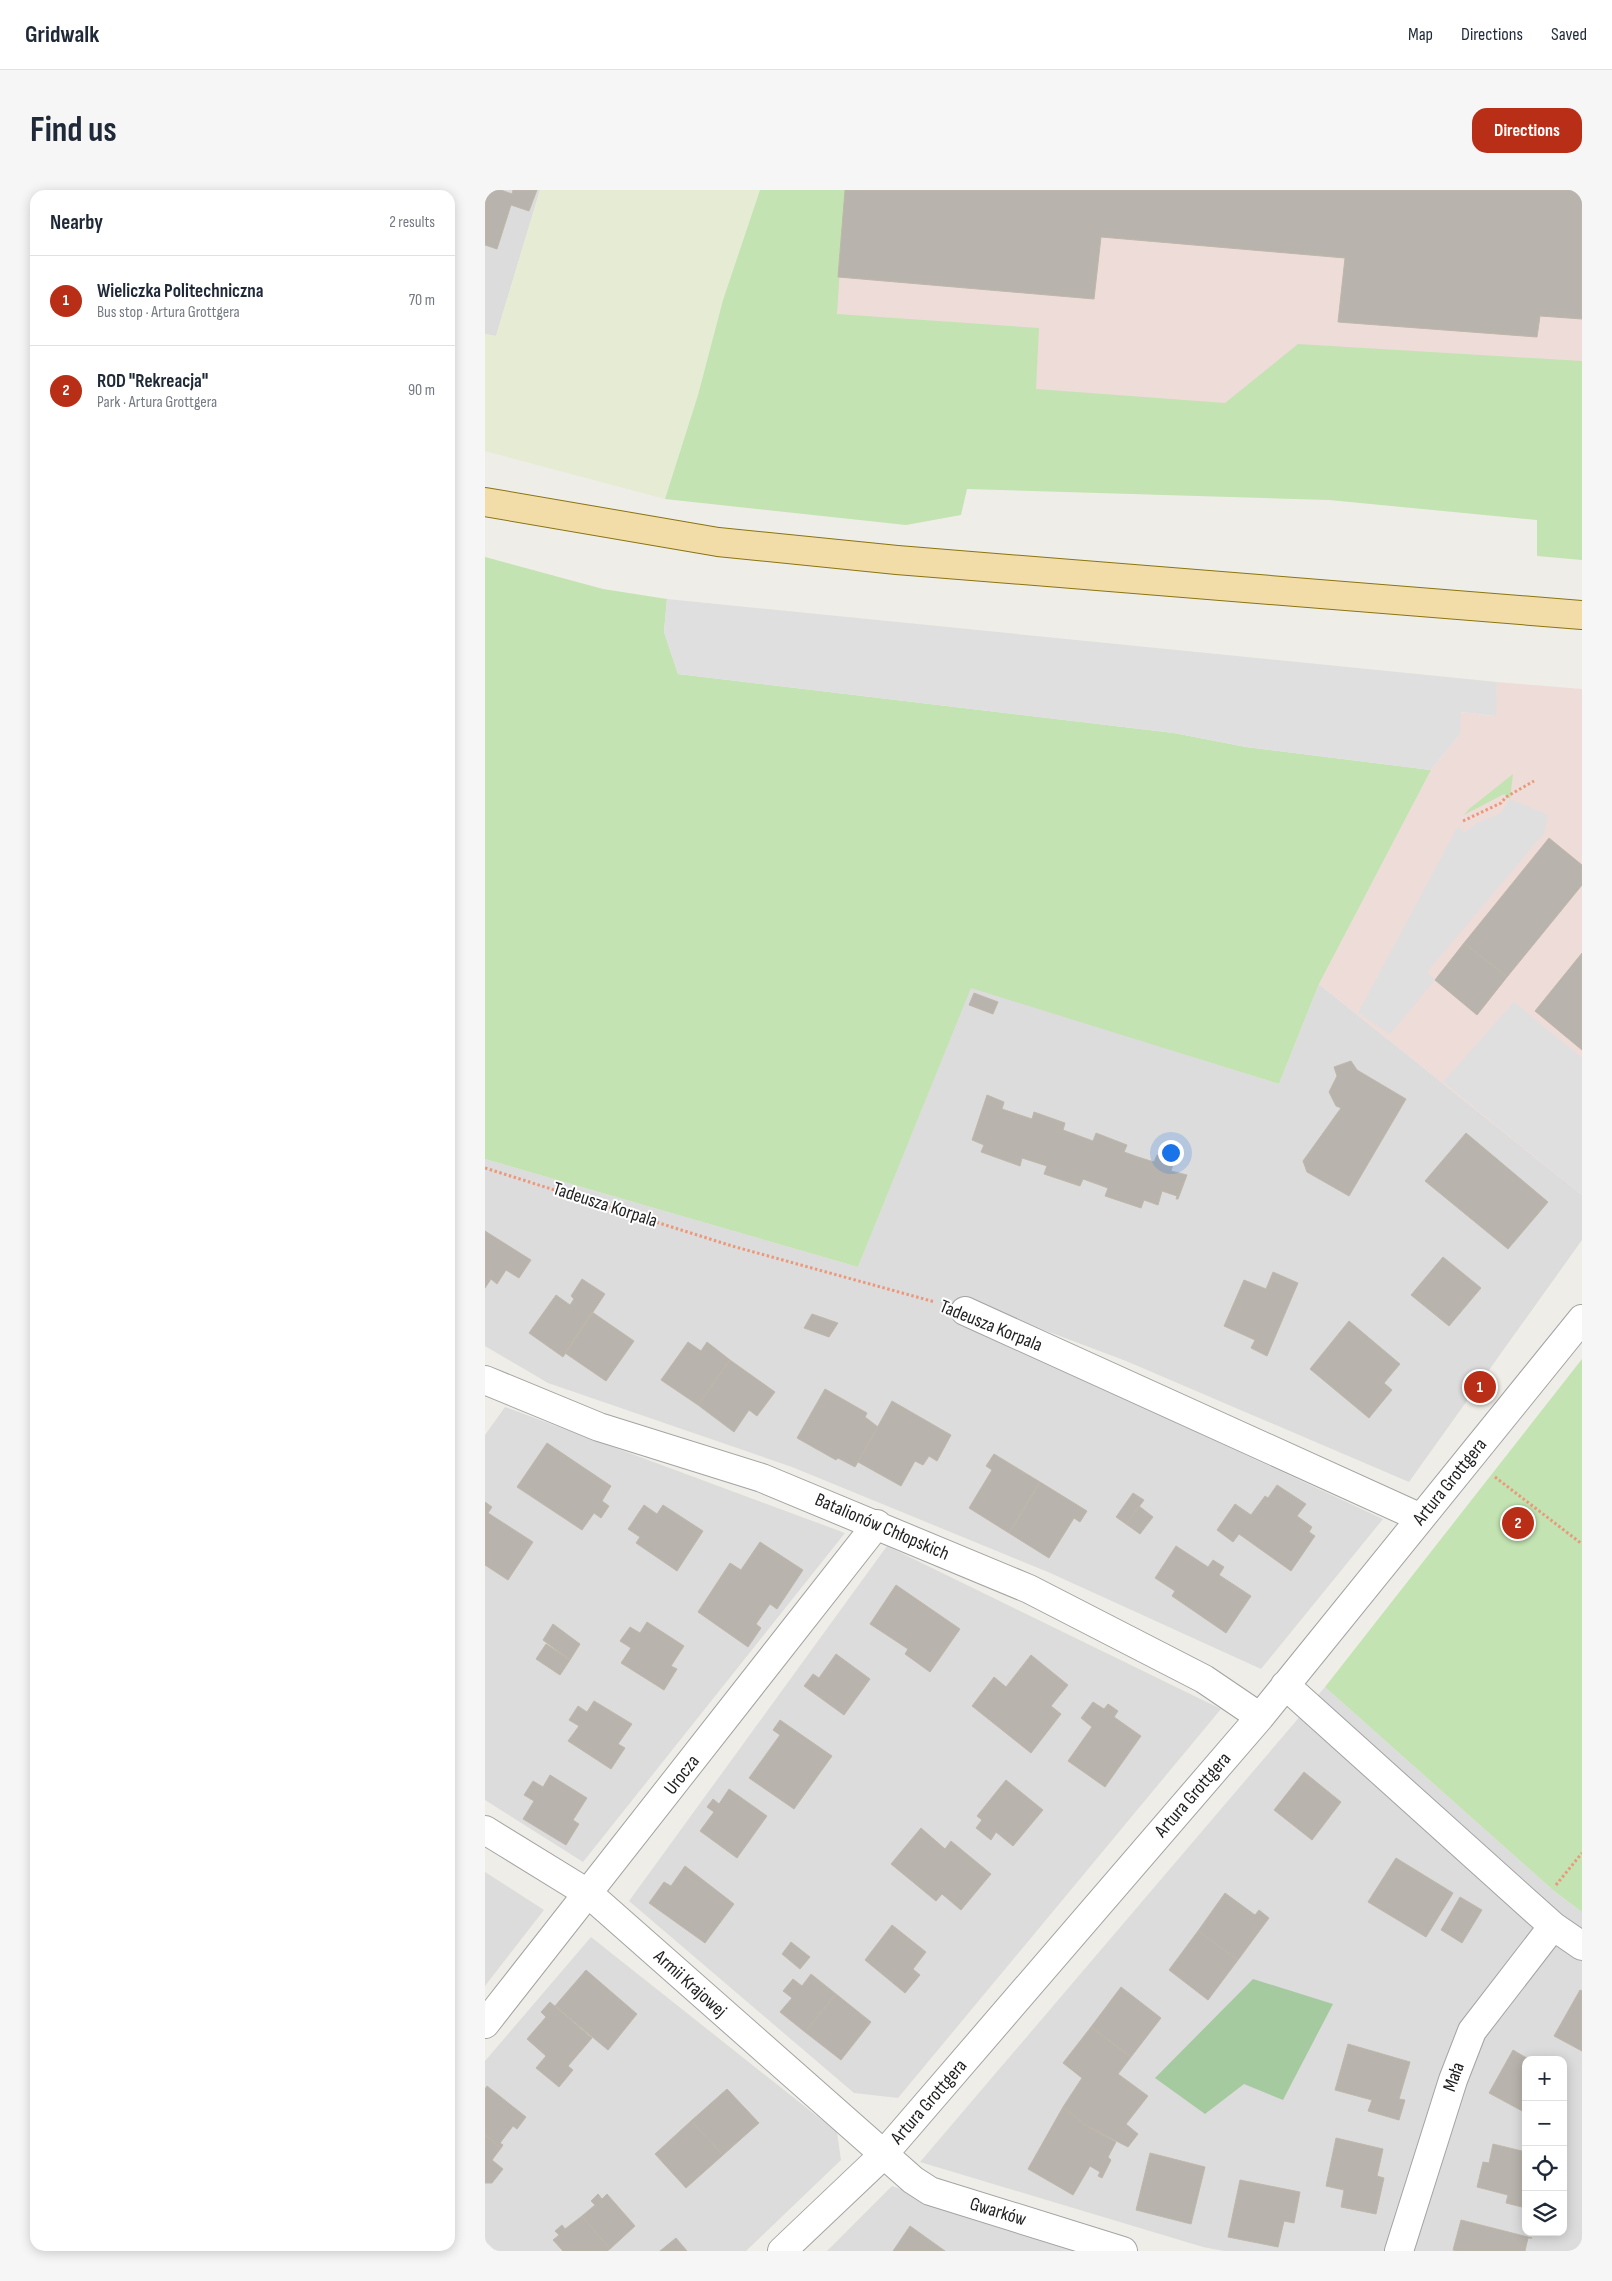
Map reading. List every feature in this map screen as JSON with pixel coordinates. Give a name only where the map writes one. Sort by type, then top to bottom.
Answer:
[{"type":"main road","points":[[485,502],[718,542],[907,561],[1582,615]]},
{"type":"street","name":"Tadeusza Korpala","points":[[965,1311],[1421,1518]]},
{"type":"street","name":"Artura Grottgera","points":[[782,2251],[882,2156],[1260,1717],[1582,1319]]},
{"type":"street","name":"Batalionów Chłopskich","points":[[486,1384],[599,1427],[762,1478],[877,1524],[1029,1589],[1204,1680],[1260,1717]]},
{"type":"street","name":"Urocza","points":[[485,2024],[589,1894],[877,1524]]},
{"type":"street","points":[[1285,1685],[1544,1918],[1582,1946]]},
{"type":"street","name":"Armii Krajowej","points":[[485,1830],[589,1894],[882,2156]]},
{"type":"street","name":"Mała","points":[[1399,2251],[1453,2080],[1472,2031],[1544,1918]]},
{"type":"street","name":"Gwarków","points":[[882,2156],[906,2176],[930,2191],[1123,2251]]},
{"type":"path","points":[[1463,821],[1501,803],[1507,797],[1534,781]]},
{"type":"path","name":"Tadeusza Korpala","points":[[485,1168],[732,1246],[965,1311]]},
{"type":"path","points":[[1492,1475],[1582,1544]]},
{"type":"path","points":[[1544,1918],[1582,1853]]},
{"type":"shaded area","points":[[485,190],[540,190],[496,336],[485,334]]},
{"type":"shaded area","points":[[760,190],[1582,190],[1582,367],[1299,441],[698,395]]},
{"type":"shaded area","points":[[667,599],[1497,682],[1496,716],[1461,712],[1460,734],[1431,770],[1246,747],[1174,733],[678,674],[664,632]]},
{"type":"shaded area","points":[[1497,682],[1582,689],[1582,1195],[1319,984],[1431,770],[1460,734],[1460,712],[1495,716]]},
{"type":"shaded area","points":[[1510,799],[1548,815],[1544,833],[1427,972],[1435,980],[1390,1034],[1358,1013],[1458,826],[1464,833],[1477,823],[1501,813]]},
{"type":"shaded area","points":[[1319,984],[1582,1195],[1582,1240],[1409,1482],[1126,1361],[962,1299],[954,1319],[1383,1519],[1261,1669],[1048,1572],[792,1467],[548,1383],[485,1346],[485,1159],[858,1267],[971,987],[1279,1084]]},
{"type":"shaded area","points":[[1514,1002],[1582,1058],[1582,1195],[1443,1082]]},
{"type":"shaded area","points":[[505,1407],[845,1533],[583,1862],[485,1800],[485,1435]]},
{"type":"shaded area","points":[[887,1546],[1221,1709],[898,2098],[854,2093],[629,1901]]},
{"type":"shaded area","points":[[1325,1687],[1554,1891],[1582,1912],[1582,2251],[1224,2251],[1203,2247],[920,2162]]},
{"type":"shaded area","points":[[485,1872],[544,1910],[485,1986]]},
{"type":"shaded area","points":[[591,1937],[837,2132],[841,2160],[746,2251],[496,2251],[485,2241],[485,2061]]},
{"type":"shaded area","points":[[892,2186],[1075,2251],[827,2251]]},
{"type":"green space","points":[[540,190],[760,190],[723,300],[698,395],[665,499],[485,451],[485,334],[496,336]]},
{"type":"green space","points":[[760,190],[845,190],[837,314],[1039,328],[1036,389],[1225,403],[1298,344],[1582,361],[1582,560],[1537,556],[1537,520],[1329,500],[967,489],[961,515],[906,525],[665,499],[698,395],[723,300]]},
{"type":"green space","points":[[485,557],[603,589],[667,599],[664,632],[678,674],[1174,733],[1246,747],[1431,770],[1319,984],[1279,1084],[971,988],[858,1267],[485,1159]]},
{"type":"green space","points":[[1513,774],[1510,799],[1504,794],[1464,815],[1469,809]]},
{"type":"green space","points":[[1582,1359],[1582,1912],[1554,1891],[1325,1687]]},
{"type":"green space","points":[[1253,1979],[1333,2004],[1283,2100],[1244,2084],[1205,2114],[1155,2078]]},
{"type":"building","points":[[485,190],[501,190],[512,194],[513,190],[537,190],[529,211],[511,205],[497,249],[485,245]]},
{"type":"building","points":[[845,190],[1582,190],[1582,319],[1540,316],[1537,337],[1338,322],[1345,258],[1101,237],[1094,299],[838,277]]},
{"type":"building","points":[[1549,838],[1582,865],[1582,885],[1507,977],[1464,943]]},
{"type":"building","points":[[1464,943],[1507,977],[1477,1015],[1435,980]]},
{"type":"building","points":[[1582,953],[1582,1050],[1535,1011]]},
{"type":"building","points":[[974,993],[998,1002],[993,1014],[969,1005]]},
{"type":"building","points":[[1351,1061],[1357,1070],[1406,1099],[1349,1196],[1307,1172],[1303,1161],[1341,1108],[1336,1106],[1329,1092],[1337,1076],[1334,1067]]},
{"type":"building","points":[[987,1095],[1004,1102],[1002,1109],[1032,1119],[1034,1112],[1065,1123],[1063,1130],[1093,1141],[1096,1133],[1127,1145],[1124,1152],[1138,1157],[1154,1162],[1157,1155],[1174,1161],[1171,1171],[1187,1175],[1178,1199],[1176,1199],[1177,1196],[1162,1191],[1158,1205],[1144,1200],[1141,1208],[1105,1196],[1108,1188],[1083,1179],[1080,1186],[1044,1174],[1047,1166],[1022,1158],[1020,1166],[981,1152],[984,1145],[972,1140]]},
{"type":"building","points":[[1466,1133],[1548,1202],[1508,1249],[1425,1181]]},
{"type":"building","points":[[485,1231],[531,1260],[519,1278],[506,1270],[497,1284],[491,1279],[485,1288]]},
{"type":"building","points":[[1443,1257],[1481,1288],[1449,1326],[1411,1295]]},
{"type":"building","points":[[1273,1272],[1298,1283],[1267,1356],[1251,1348],[1255,1340],[1224,1326],[1244,1280],[1266,1289]]},
{"type":"building","points":[[582,1279],[605,1294],[563,1357],[529,1333],[556,1295],[570,1305],[574,1299],[571,1296]]},
{"type":"building","points":[[592,1312],[634,1341],[606,1381],[565,1353]]},
{"type":"building","points":[[812,1314],[838,1323],[829,1337],[804,1328]]},
{"type":"building","points":[[1349,1321],[1400,1364],[1384,1383],[1392,1390],[1369,1418],[1310,1369]]},
{"type":"building","points":[[688,1342],[701,1351],[707,1342],[730,1360],[698,1405],[661,1380]]},
{"type":"building","points":[[730,1360],[775,1392],[757,1416],[749,1410],[734,1432],[698,1405]]},
{"type":"building","points":[[825,1389],[867,1413],[865,1417],[878,1427],[855,1467],[838,1458],[836,1460],[797,1438]]},
{"type":"building","points":[[892,1401],[951,1435],[937,1461],[929,1456],[923,1465],[915,1461],[901,1486],[858,1462]]},
{"type":"building","points":[[547,1443],[611,1486],[602,1501],[609,1506],[601,1518],[594,1513],[582,1530],[517,1487]]},
{"type":"building","points":[[994,1454],[1040,1482],[1009,1533],[969,1508],[992,1470],[986,1466]]},
{"type":"building","points":[[1040,1482],[1087,1511],[1080,1522],[1074,1518],[1049,1558],[1009,1533]]},
{"type":"building","points":[[1277,1485],[1306,1504],[1297,1516],[1312,1527],[1309,1532],[1315,1536],[1291,1571],[1239,1534],[1233,1542],[1217,1530],[1235,1504],[1251,1515],[1265,1496],[1268,1498]]},
{"type":"building","points":[[1133,1493],[1144,1500],[1126,1524],[1116,1517]]},
{"type":"building","points":[[485,1502],[492,1507],[488,1513],[533,1542],[508,1580],[485,1565]]},
{"type":"building","points":[[644,1505],[657,1514],[663,1505],[703,1531],[677,1571],[636,1543],[640,1537],[628,1529]]},
{"type":"building","points":[[1139,1506],[1153,1517],[1140,1534],[1126,1524]]},
{"type":"building","points":[[760,1542],[803,1570],[777,1609],[770,1604],[756,1624],[761,1628],[748,1647],[698,1612],[730,1563],[741,1570]]},
{"type":"building","points":[[1176,1546],[1208,1567],[1213,1560],[1224,1567],[1219,1575],[1251,1596],[1226,1633],[1172,1596],[1175,1591],[1155,1578]]},
{"type":"building","points":[[896,1585],[960,1629],[930,1672],[905,1654],[908,1649],[870,1624]]},
{"type":"building","points":[[647,1622],[684,1646],[671,1666],[677,1669],[664,1690],[621,1663],[631,1648],[620,1641],[630,1627],[640,1633]]},
{"type":"building","points":[[553,1624],[580,1644],[570,1660],[543,1640]]},
{"type":"building","points":[[546,1644],[570,1660],[560,1675],[536,1659]]},
{"type":"building","points":[[836,1654],[870,1679],[844,1715],[804,1686],[813,1674],[819,1678]]},
{"type":"building","points":[[1031,1655],[1068,1685],[1051,1706],[1061,1714],[1031,1753],[972,1706],[994,1677],[1006,1687]]},
{"type":"building","points":[[594,1701],[632,1724],[618,1744],[625,1748],[611,1769],[568,1741],[579,1726],[569,1720],[578,1706],[587,1712]]},
{"type":"building","points":[[1093,1702],[1104,1709],[1108,1704],[1118,1711],[1114,1717],[1141,1736],[1105,1787],[1068,1761],[1092,1727],[1081,1718]]},
{"type":"building","points":[[780,1720],[832,1756],[794,1809],[749,1778],[780,1735],[773,1730]]},
{"type":"building","points":[[1304,1772],[1341,1802],[1312,1840],[1274,1810]]},
{"type":"building","points":[[550,1775],[587,1798],[573,1820],[579,1824],[566,1845],[523,1819],[534,1801],[524,1795],[533,1781],[543,1787]]},
{"type":"building","points":[[1006,1780],[1043,1810],[1013,1846],[996,1832],[991,1840],[976,1828],[982,1820],[977,1816]]},
{"type":"building","points":[[729,1789],[767,1816],[737,1858],[700,1831],[714,1812],[707,1807],[713,1799],[719,1804]]},
{"type":"building","points":[[921,1828],[945,1849],[951,1841],[991,1874],[961,1910],[942,1894],[936,1901],[891,1864]]},
{"type":"building","points":[[1396,1858],[1453,1893],[1426,1937],[1368,1902]]},
{"type":"building","points":[[685,1866],[734,1904],[705,1943],[649,1903],[664,1882],[671,1886]]},
{"type":"building","points":[[1225,1893],[1255,1915],[1259,1910],[1269,1918],[1238,1960],[1198,1931]]},
{"type":"building","points":[[1460,1897],[1482,1910],[1462,1943],[1441,1930]]},
{"type":"building","points":[[892,1925],[926,1952],[913,1969],[920,1975],[905,1993],[865,1960]]},
{"type":"building","points":[[1198,1931],[1238,1960],[1208,2000],[1169,1970]]},
{"type":"building","points":[[791,1942],[810,1957],[800,1969],[782,1954]]},
{"type":"building","points":[[586,1970],[637,2014],[608,2050],[555,2006]]},
{"type":"building","points":[[811,1974],[836,1994],[805,2032],[780,2012],[792,1998],[783,1991],[793,1979],[802,1986]]},
{"type":"building","points":[[1121,1987],[1161,2018],[1131,2057],[1091,2027]]},
{"type":"building","points":[[1580,1990],[1582,1991],[1582,2051],[1554,2036]]},
{"type":"building","points":[[836,1994],[871,2022],[841,2060],[805,2032]]},
{"type":"building","points":[[550,2002],[592,2038],[568,2066],[573,2070],[559,2087],[536,2068],[546,2056],[527,2039],[546,2017],[541,2012]]},
{"type":"building","points":[[1091,2027],[1131,2057],[1118,2074],[1148,2096],[1126,2124],[1138,2134],[1128,2147],[1087,2126],[1063,2107],[1082,2078],[1063,2063]]},
{"type":"building","points":[[1348,2044],[1410,2062],[1399,2099],[1405,2100],[1399,2120],[1368,2111],[1372,2100],[1335,2090]]},
{"type":"building","points":[[1513,2050],[1523,2056],[1522,2111],[1489,2093]]},
{"type":"building","points":[[487,2086],[526,2117],[517,2129],[513,2126],[500,2143],[503,2145],[501,2148],[485,2135],[485,2089]]},
{"type":"building","points":[[727,2089],[759,2123],[723,2155],[691,2121]]},
{"type":"building","points":[[1063,2107],[1087,2126],[1116,2142],[1108,2157],[1111,2160],[1102,2178],[1098,2176],[1100,2172],[1090,2166],[1073,2195],[1028,2169]]},
{"type":"building","points":[[691,2121],[723,2155],[686,2188],[655,2154]]},
{"type":"building","points":[[485,2135],[501,2148],[492,2160],[503,2169],[492,2183],[485,2183]]},
{"type":"building","points":[[1336,2138],[1383,2149],[1377,2176],[1384,2178],[1376,2214],[1341,2207],[1344,2190],[1326,2186]]},
{"type":"building","points":[[1493,2144],[1522,2151],[1522,2207],[1506,2203],[1508,2195],[1477,2187],[1483,2162],[1489,2163]]},
{"type":"building","points":[[1150,2153],[1205,2167],[1191,2224],[1136,2210]]},
{"type":"building","points":[[1240,2180],[1300,2192],[1294,2223],[1284,2221],[1278,2247],[1228,2237]]},
{"type":"building","points":[[598,2194],[602,2199],[607,2194],[635,2226],[610,2249],[582,2216],[595,2205],[591,2201]]},
{"type":"building","points":[[582,2216],[610,2249],[607,2251],[563,2251],[553,2240],[559,2235],[555,2231],[562,2225],[565,2229]]},
{"type":"building","points":[[1461,2220],[1532,2238],[1528,2238],[1525,2251],[1453,2250]]},
{"type":"building","points":[[910,2226],[945,2251],[893,2251]]},
{"type":"building","points":[[676,2238],[687,2251],[660,2251]]},
{"type":"place","name":"Wieliczka Politechniczna","points":[[1480,1387]]},
{"type":"place","name":"ROD \"Rekreacja\"","points":[[1518,1523]]}]
